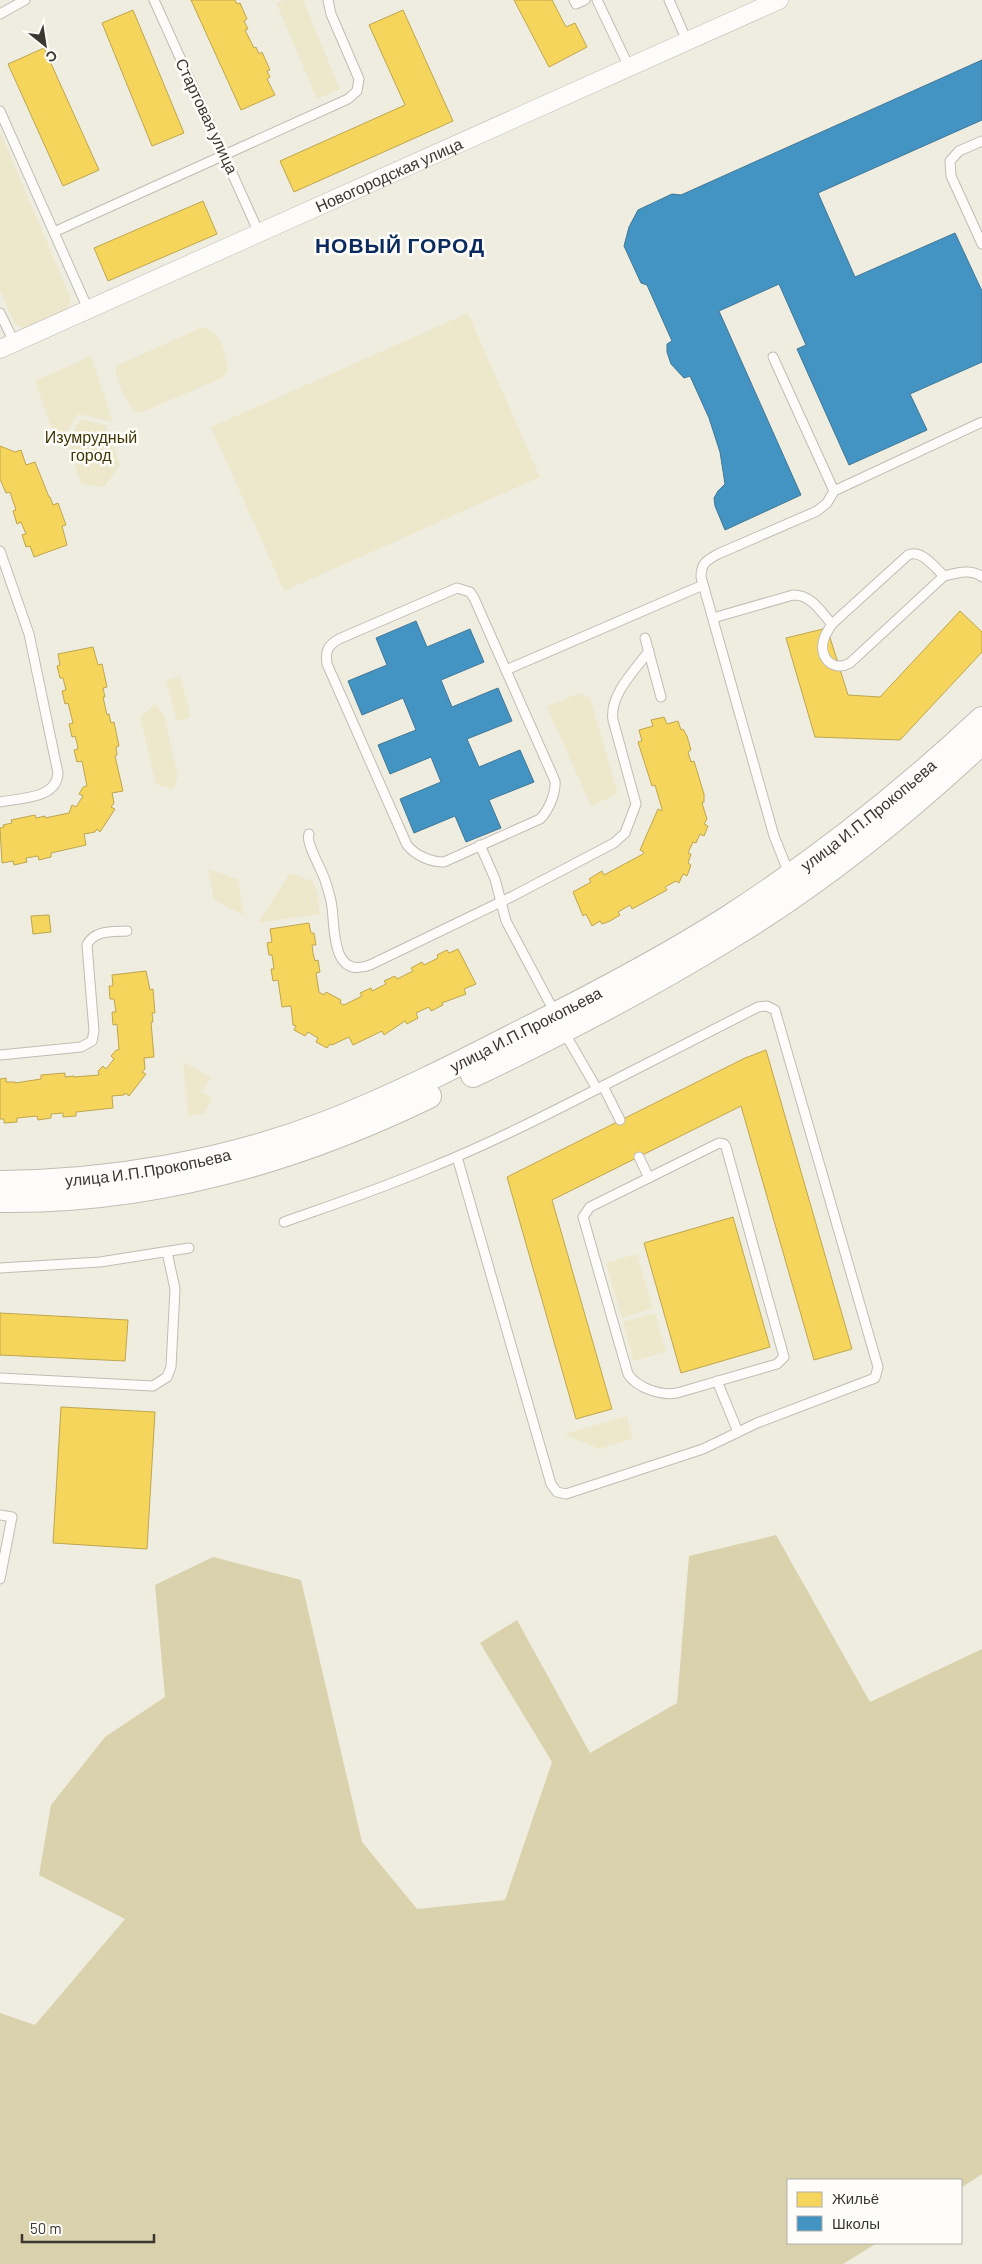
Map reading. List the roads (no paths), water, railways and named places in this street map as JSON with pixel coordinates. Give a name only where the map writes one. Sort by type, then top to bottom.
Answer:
[{"type":"street","name":"Новогородская улица","points":[[7,346],[779,0]]},
{"type":"street","name":"улица И.П.Прокопьева","points":[[794,884],[982,720]]},
{"type":"street","name":"улица И.П.Прокопьева","points":[[0,1200],[93,1196],[162,1186],[240,1169],[314,1146],[388,1116],[560,1023],[646,967],[728,918],[794,884],[871,838],[982,742]]},
{"type":"street","name":"улица И.П.Прокопьева","points":[[0,1184],[44,1183],[90,1178],[185,1164],[235,1153],[325,1124],[560,1023]]},
{"type":"lane","points":[[0,14],[24,0]]},
{"type":"lane","name":"Стартовая улица","points":[[154,0],[260,233]]},
{"type":"lane","points":[[54,232],[348,99],[357,91],[359,79],[331,14],[328,0]]},
{"type":"lane","points":[[574,0],[576,4],[584,0]]},
{"type":"lane","points":[[597,0],[629,67]]},
{"type":"lane","points":[[669,0],[687,41]]},
{"type":"lane","points":[[0,111],[88,309]]},
{"type":"lane","points":[[982,142],[959,152],[950,161],[951,176],[982,244]]},
{"type":"lane","points":[[0,313],[7,346]]},
{"type":"lane","points":[[773,356],[834,492]]},
{"type":"lane","points":[[794,884],[774,836],[703,585],[701,567],[706,560],[817,511],[827,503],[834,492],[982,422]]},
{"type":"lane","points":[[0,551],[30,634],[58,773],[56,783],[46,793],[0,802]]},
{"type":"lane","points":[[944,576],[920,554],[914,552],[908,555],[832,624],[824,638],[823,650],[829,662],[835,667],[842,668],[850,663],[944,576],[962,572],[978,574],[982,577]]},
{"type":"lane","points":[[506,670],[703,585]]},
{"type":"lane","points":[[457,588],[470,592],[474,598],[556,781],[556,787],[546,813],[540,819],[480,845],[444,862],[434,862],[412,851],[407,845],[327,664],[326,650],[339,639],[457,588]]},
{"type":"lane","points":[[713,618],[793,595],[803,595],[811,600],[832,624]]},
{"type":"lane","points":[[645,638],[662,697]]},
{"type":"lane","points":[[309,834],[308,840],[330,897],[338,951],[341,958],[349,966],[362,968],[501,902],[614,843],[625,833],[634,812],[636,800],[612,720],[612,708],[616,698],[649,651]]},
{"type":"lane","points":[[480,845],[495,879],[509,926],[560,1023],[620,1120]]},
{"type":"lane","points":[[0,1055],[81,1047],[92,1041],[94,1031],[87,945],[90,938],[98,934],[127,931]]},
{"type":"lane","points":[[284,1222],[363,1194],[457,1157],[600,1088],[758,1007],[770,1007],[777,1014],[878,1371],[875,1378],[764,1420],[703,1449],[566,1494],[554,1489],[457,1157]]},
{"type":"lane","points":[[719,1142],[724,1144],[784,1357],[777,1364],[667,1394],[636,1383],[626,1370],[583,1217],[590,1208],[649,1178],[719,1142]]},
{"type":"lane","points":[[639,1157],[649,1178]]},
{"type":"lane","points":[[0,1268],[100,1262],[189,1248]]},
{"type":"lane","points":[[0,1378],[153,1386],[163,1381],[172,1366],[175,1289],[167,1252]]},
{"type":"lane","points":[[717,1381],[738,1432]]},
{"type":"lane","points":[[0,1515],[12,1517],[0,1579]]},
{"type":"district","name":"НОВЫЙ ГОРОД","points":[[400,246]]},
{"type":"park label","name":"Изумрудный город","points":[[91,446]]}]
